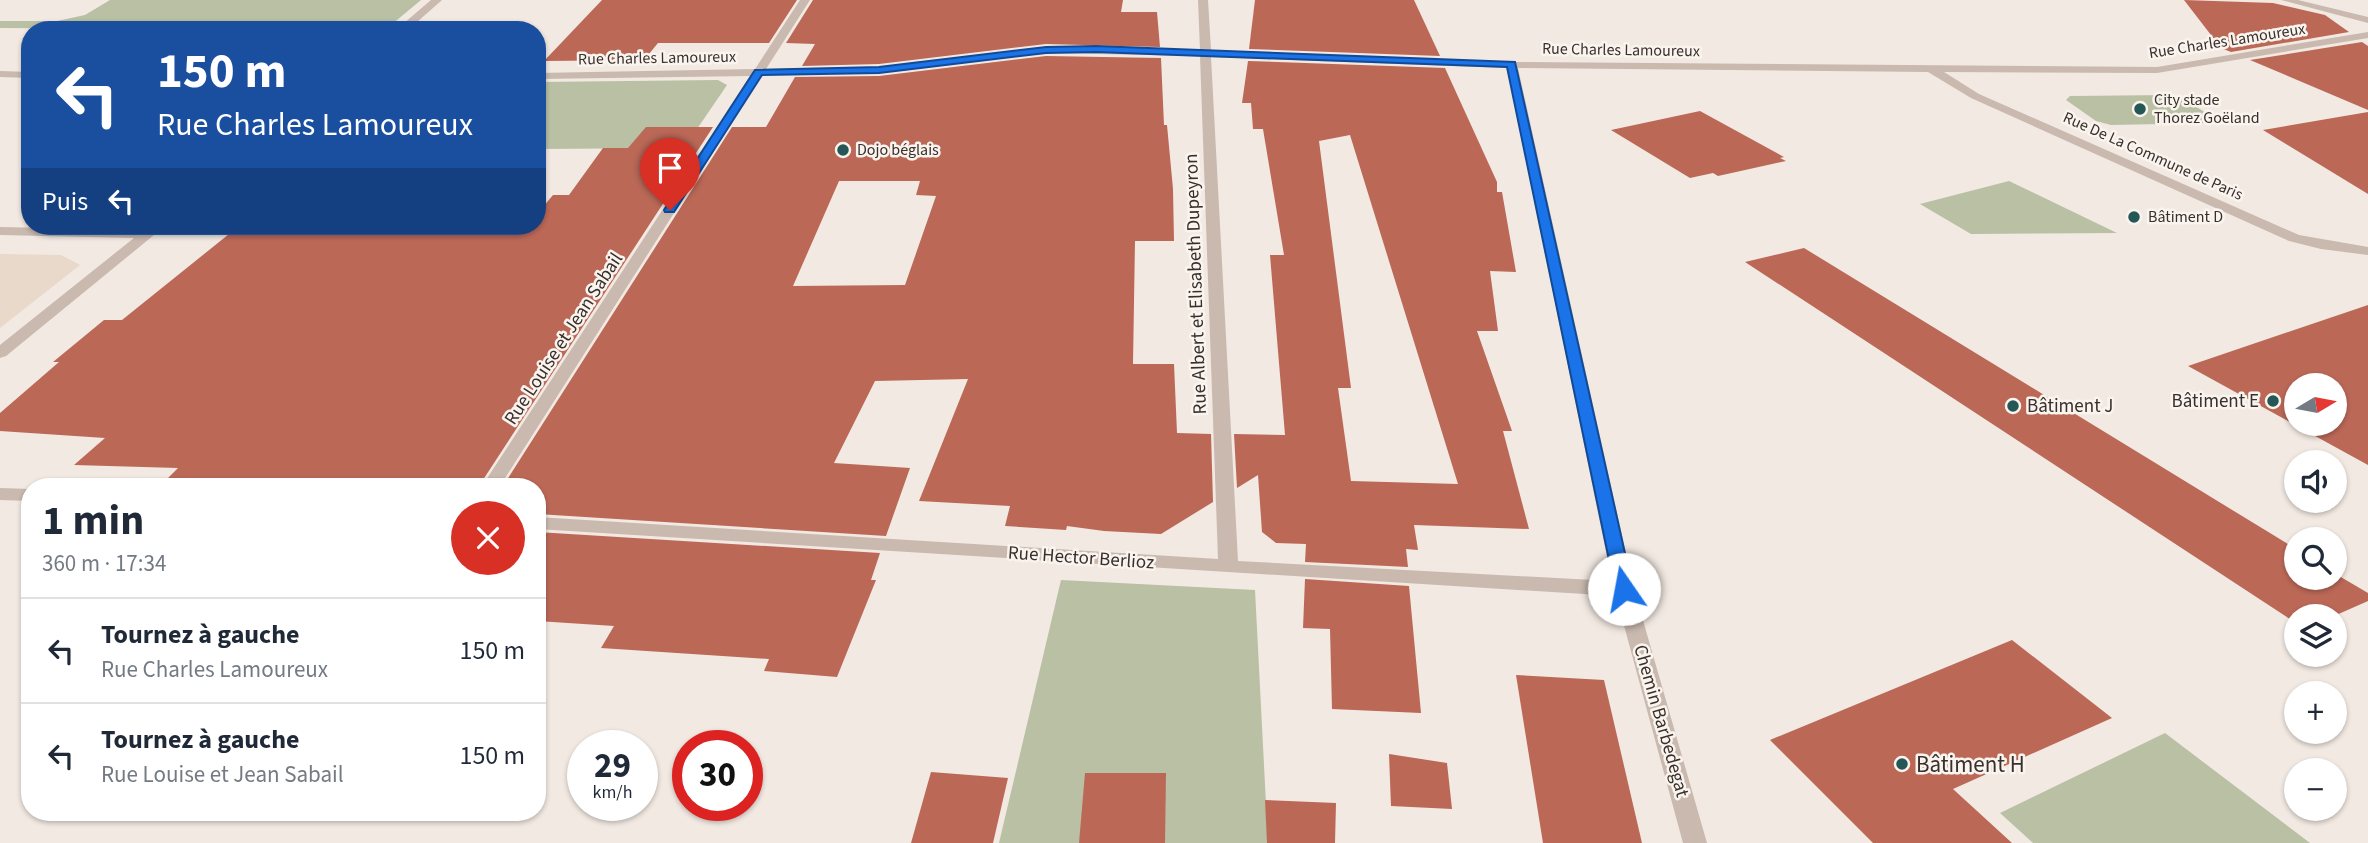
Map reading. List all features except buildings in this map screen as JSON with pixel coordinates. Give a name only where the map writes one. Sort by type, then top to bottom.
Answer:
[{"type":"street","points":[[412,21],[437,0]]},
{"type":"street","name":"Rue Louise et Jean Sabail","points":[[496,478],[805,0]]},
{"type":"street","name":"Rue Albert et Elisabeth Dupeyron","points":[[1203,0],[1228,567]]},
{"type":"street","points":[[2286,0],[2368,20]]},
{"type":"street","name":"Rue Charles Lamoureux","points":[[546,76],[904,68],[1046,50],[1096,49],[1512,65],[2157,70],[2368,35]]},
{"type":"street","name":"Chemin Barbedegat","points":[[1512,65],[1624,589],[1695,843]]},
{"type":"street","name":"Rue De La Commune de Paris","points":[[1932,69],[1975,96],[2294,238],[2322,245],[2364,250]]},
{"type":"street","points":[[0,74],[21,75]]},
{"type":"street","points":[[0,230],[21,230]]},
{"type":"street","points":[[0,353],[147,235]]},
{"type":"street","points":[[0,494],[21,495]]},
{"type":"street","name":"Rue Hector Berlioz","points":[[546,524],[1624,589]]},
{"type":"green space","points":[[110,0],[421,0],[396,21],[57,21],[85,15]]},
{"type":"green space","points":[[0,21],[21,21],[21,28],[0,28]]},
{"type":"green space","points":[[718,80],[727,85],[684,148],[546,149],[546,82]]},
{"type":"green space","name":"City stade Thorez Goëland","points":[[2170,95],[2182,98],[2216,119],[2213,123],[2111,125],[2096,121],[2066,100],[2070,96]]},
{"type":"green space","points":[[2009,181],[2117,233],[1971,234],[1920,204]]},
{"type":"green space","points":[[1061,580],[1255,590],[1268,843],[999,843]]},
{"type":"green space","points":[[2165,733],[2310,843],[2033,843],[2000,813]]},
{"type":"shaded area","points":[[0,254],[61,255],[80,265],[0,328]]},
{"type":"place","name":"City stade Thorez Goëland","points":[[2140,109]]},
{"type":"place","name":"Dojo béglais","points":[[843,150]]},
{"type":"place","name":"Bâtiment D","points":[[2134,217]]},
{"type":"place","name":"Bâtiment E","points":[[2273,401]]},
{"type":"place","name":"Bâtiment J","points":[[2013,406]]},
{"type":"place","name":"Bâtiment H","points":[[1902,764]]},
{"type":"route","points":[[670,210],[759,72],[879,70],[981,60],[1046,50],[1096,49],[1512,65],[1624,589]]}]
